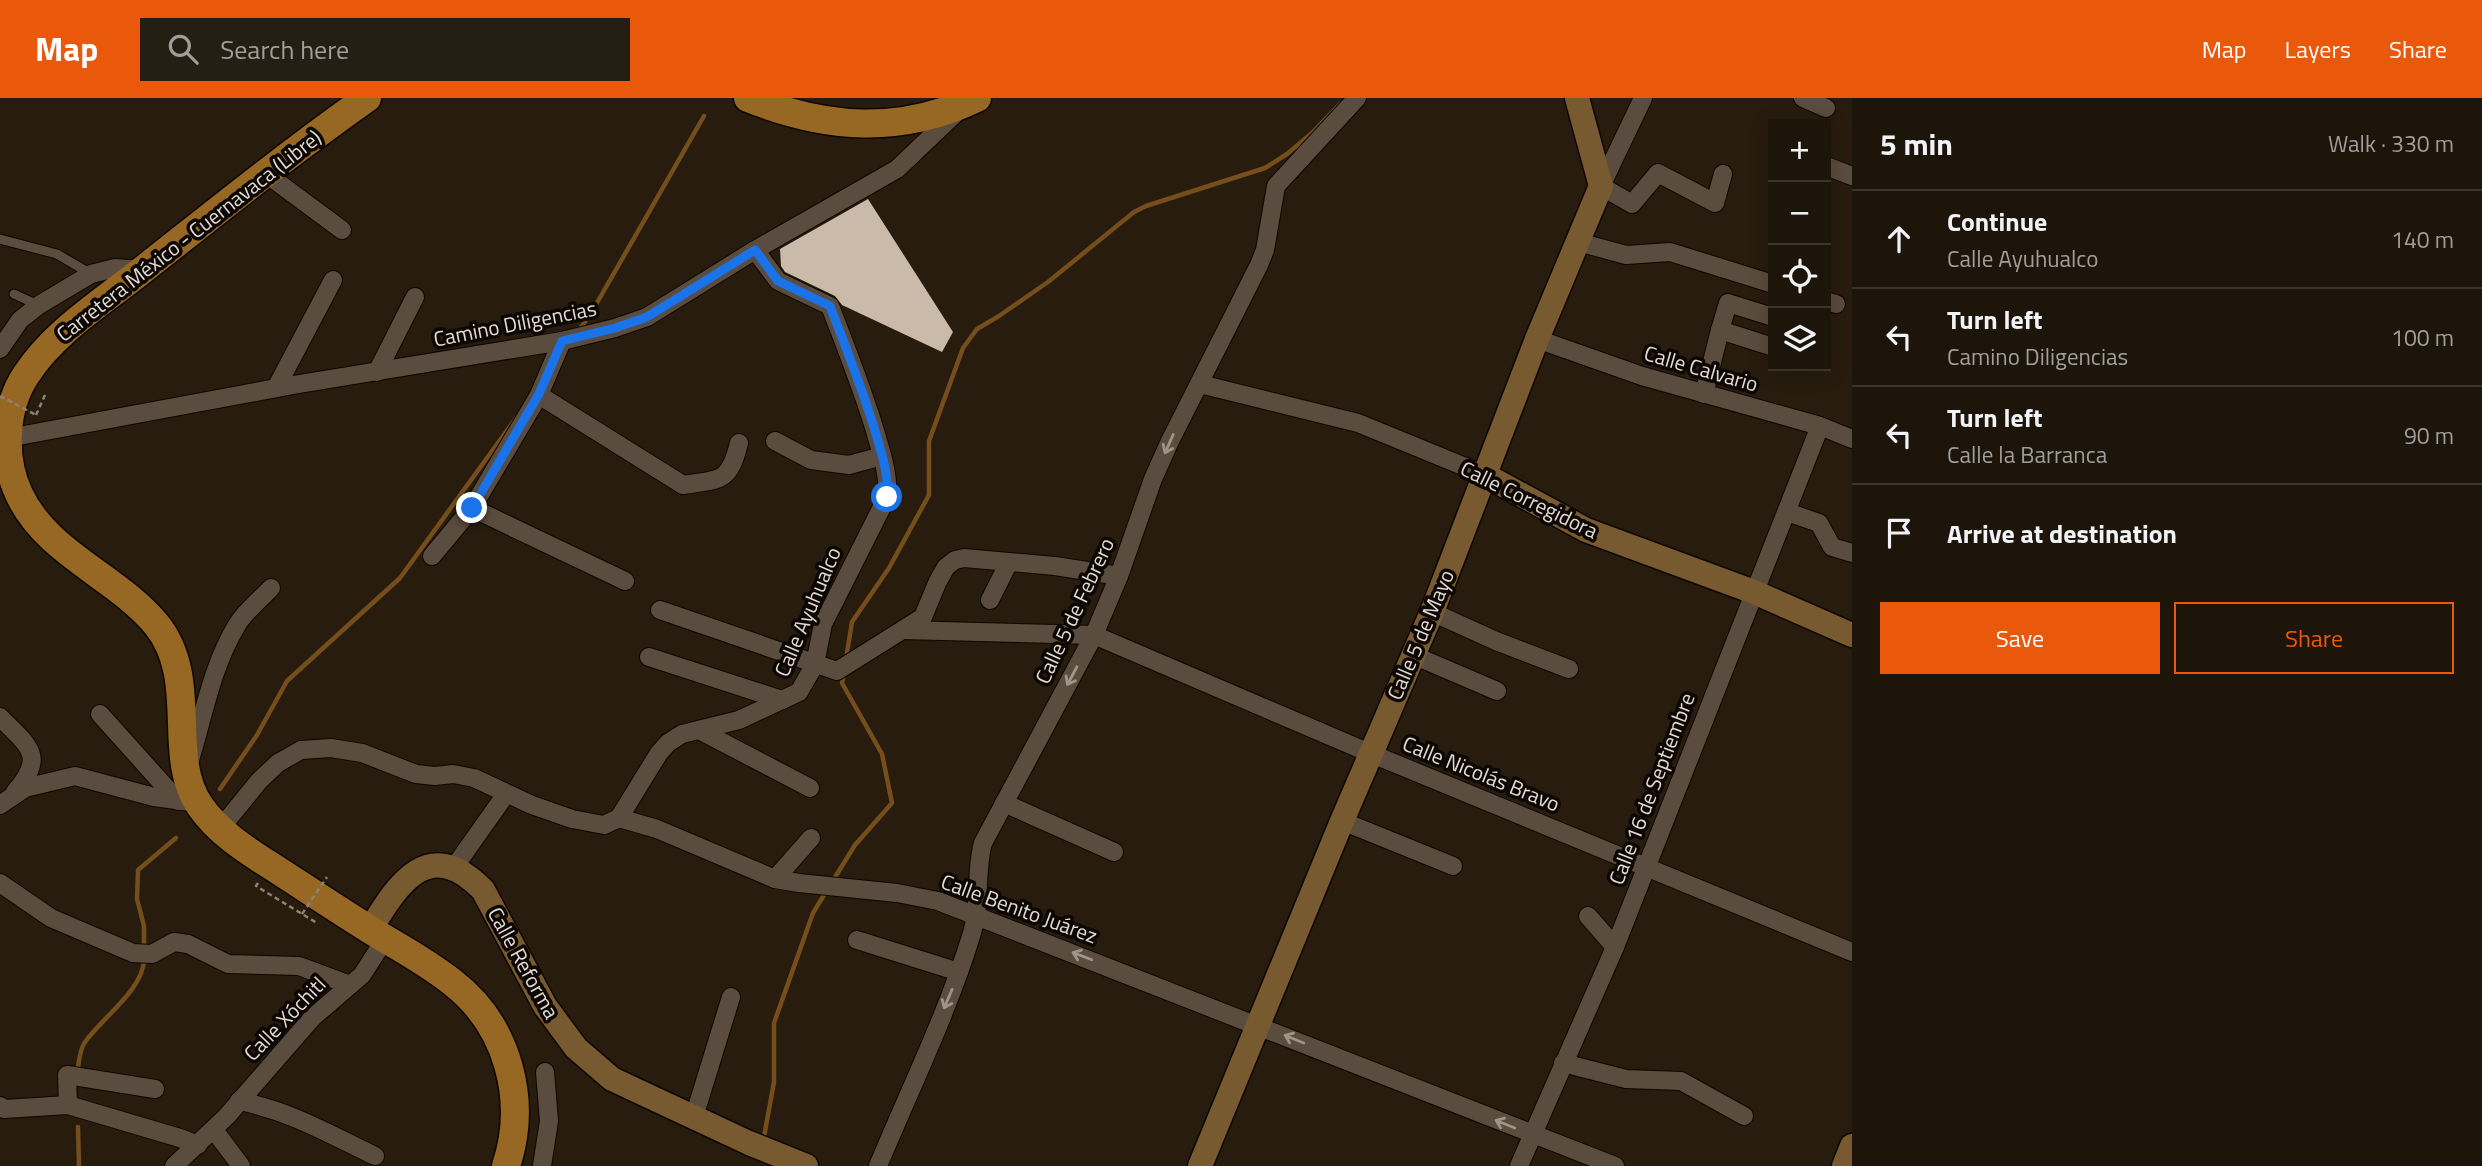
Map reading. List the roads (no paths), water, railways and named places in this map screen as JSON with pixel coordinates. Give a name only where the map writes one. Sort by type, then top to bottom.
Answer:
[{"type":"main road","name":"Carretera México - Cuernavaca (Libre)","points":[[367,98],[192,228],[58,337],[35,362],[15,395],[4,438],[14,481],[28,510],[43,529],[148,615],[166,640],[179,674],[188,802],[246,850],[456,984],[472,1000],[496,1035],[511,1070],[517,1105],[513,1143],[506,1166]]},
{"type":"main road","points":[[756,99],[801,117],[860,124],[904,121],[973,100]]},
{"type":"street","name":"Calle 5 de Febrero","points":[[878,1166],[959,972],[976,915],[983,843],[1094,635],[1119,576],[1153,479],[1184,410],[1200,384],[1262,257],[1276,186],[1357,98]]},
{"type":"street","points":[[1577,98],[1601,186],[1632,204],[1658,173],[1715,203],[1723,174]]},
{"type":"street","points":[[1601,186],[1643,98]]},
{"type":"street","points":[[1803,98],[1826,108]]},
{"type":"street","name":"Camino Diligencias","points":[[4,438],[276,388],[561,344],[647,317],[755,250],[897,169],[973,100]]},
{"type":"street","points":[[1831,168],[1852,176]]},
{"type":"street","points":[[264,173],[342,230]]},
{"type":"street","name":"Calle 5 de Mayo","points":[[1200,1166],[1342,821],[1432,612],[1537,339],[1601,186]]},
{"type":"street","points":[[1578,242],[1626,255],[1670,252],[1768,282]]},
{"type":"street","name":"Calle Ayuhualco","points":[[619,818],[668,743],[682,734],[739,720],[799,692],[815,664],[823,624],[887,497],[889,482],[882,456],[863,393],[830,306],[778,281],[755,250]]},
{"type":"street","points":[[0,349],[20,320],[39,305],[90,274],[115,268],[143,270]]},
{"type":"street","points":[[276,388],[333,280]]},
{"type":"street","points":[[377,372],[415,297]]},
{"type":"street","points":[[1704,394],[1728,303],[1768,315]]},
{"type":"street","points":[[1720,330],[1768,345]]},
{"type":"street","name":"Calle Calvario","points":[[1537,339],[1642,376],[1820,426],[1852,439]]},
{"type":"street","points":[[432,556],[472,508],[540,393],[561,344]]},
{"type":"street","name":"Calle Corregidora","points":[[1200,384],[1359,423],[1485,475],[1586,530],[1754,592],[1852,635]]},
{"type":"street","points":[[540,393],[683,485],[717,480],[733,468],[739,443]]},
{"type":"street","name":"Calle 16 de Septiembre","points":[[1519,1166],[1615,947],[1820,426]]},
{"type":"street","points":[[775,441],[811,460],[849,465],[882,456]]},
{"type":"street","points":[[472,508],[625,581]]},
{"type":"street","points":[[1787,512],[1819,523],[1832,547],[1852,553]]},
{"type":"street","points":[[660,610],[837,671],[923,617],[938,581],[946,567],[955,560],[964,558],[1008,564],[1055,566],[1119,576]]},
{"type":"street","points":[[990,600],[1008,564]]},
{"type":"street","points":[[187,770],[214,671],[239,622],[271,588]]},
{"type":"street","points":[[1432,612],[1569,669]]},
{"type":"street","points":[[903,630],[1094,635]]},
{"type":"street","name":"Calle Nicolás Bravo","points":[[1094,635],[1372,754],[1852,952]]},
{"type":"street","points":[[1413,655],[1497,691]]},
{"type":"street","points":[[649,657],[782,700]]},
{"type":"street","points":[[100,714],[188,802]]},
{"type":"street","points":[[0,717],[24,742],[32,756],[31,772],[0,805]]},
{"type":"street","points":[[699,730],[810,788]]},
{"type":"street","name":"Calle Benito Juárez","points":[[220,829],[258,781],[278,763],[302,750],[331,748],[362,753],[416,774],[453,774],[474,778],[506,794],[572,819],[604,825],[619,818],[657,829],[775,879],[897,893],[938,901],[1615,1166]]},
{"type":"street","points":[[15,792],[75,776],[154,797],[188,802]]},
{"type":"street","points":[[378,934],[400,884],[415,871],[431,865],[453,869],[506,794]]},
{"type":"street","points":[[1004,803],[1114,852]]},
{"type":"street","points":[[1342,821],[1453,866]]},
{"type":"street","points":[[775,879],[811,838]]},
{"type":"street","name":"Calle Reforma","points":[[453,869],[471,877],[483,890],[545,1006],[576,1048],[612,1079],[806,1166]]},
{"type":"street","points":[[0,883],[51,919],[124,950],[147,955],[169,943],[188,944],[228,964],[299,966],[350,985]]},
{"type":"street","points":[[1588,916],[1615,947]]},
{"type":"street","name":"Calle Xóchitl","points":[[174,1166],[214,1130],[313,1018],[362,975],[378,934]]},
{"type":"street","points":[[857,940],[959,972]]},
{"type":"street","points":[[694,1117],[731,997]]},
{"type":"street","points":[[1563,1063],[1626,1079],[1681,1081],[1744,1116]]},
{"type":"street","points":[[542,1166],[549,1121],[545,1072]]},
{"type":"street","points":[[68,1105],[67,1075],[155,1089]]},
{"type":"street","points":[[239,1101],[303,1120],[375,1156]]},
{"type":"street","points":[[0,1106],[4,1109],[68,1105],[198,1145]]},
{"type":"street","points":[[214,1130],[241,1166]]},
{"type":"lane","points":[[0,239],[57,254],[90,274]]},
{"type":"lane","points":[[14,295],[39,305]]},
{"type":"waterway","points":[[846,659],[852,622],[889,568],[929,495],[929,441],[963,348],[977,329],[1048,282],[1134,212],[1265,168],[1312,133],[1340,104]]},
{"type":"waterway","points":[[578,331],[590,315],[704,116]]},
{"type":"waterway","points":[[220,789],[257,735],[287,681],[400,578],[516,418]]},
{"type":"waterway","points":[[832,882],[855,845],[892,803],[882,754],[842,683],[844,674]]},
{"type":"waterway","points":[[144,950],[144,926],[137,899],[138,870],[176,838]]},
{"type":"waterway","points":[[763,1142],[774,1082],[774,1023],[813,913],[827,890]]},
{"type":"waterway","points":[[77,1074],[83,1045],[130,992],[142,970],[144,959]]},
{"type":"waterway","points":[[78,1127],[79,1166]]}]
